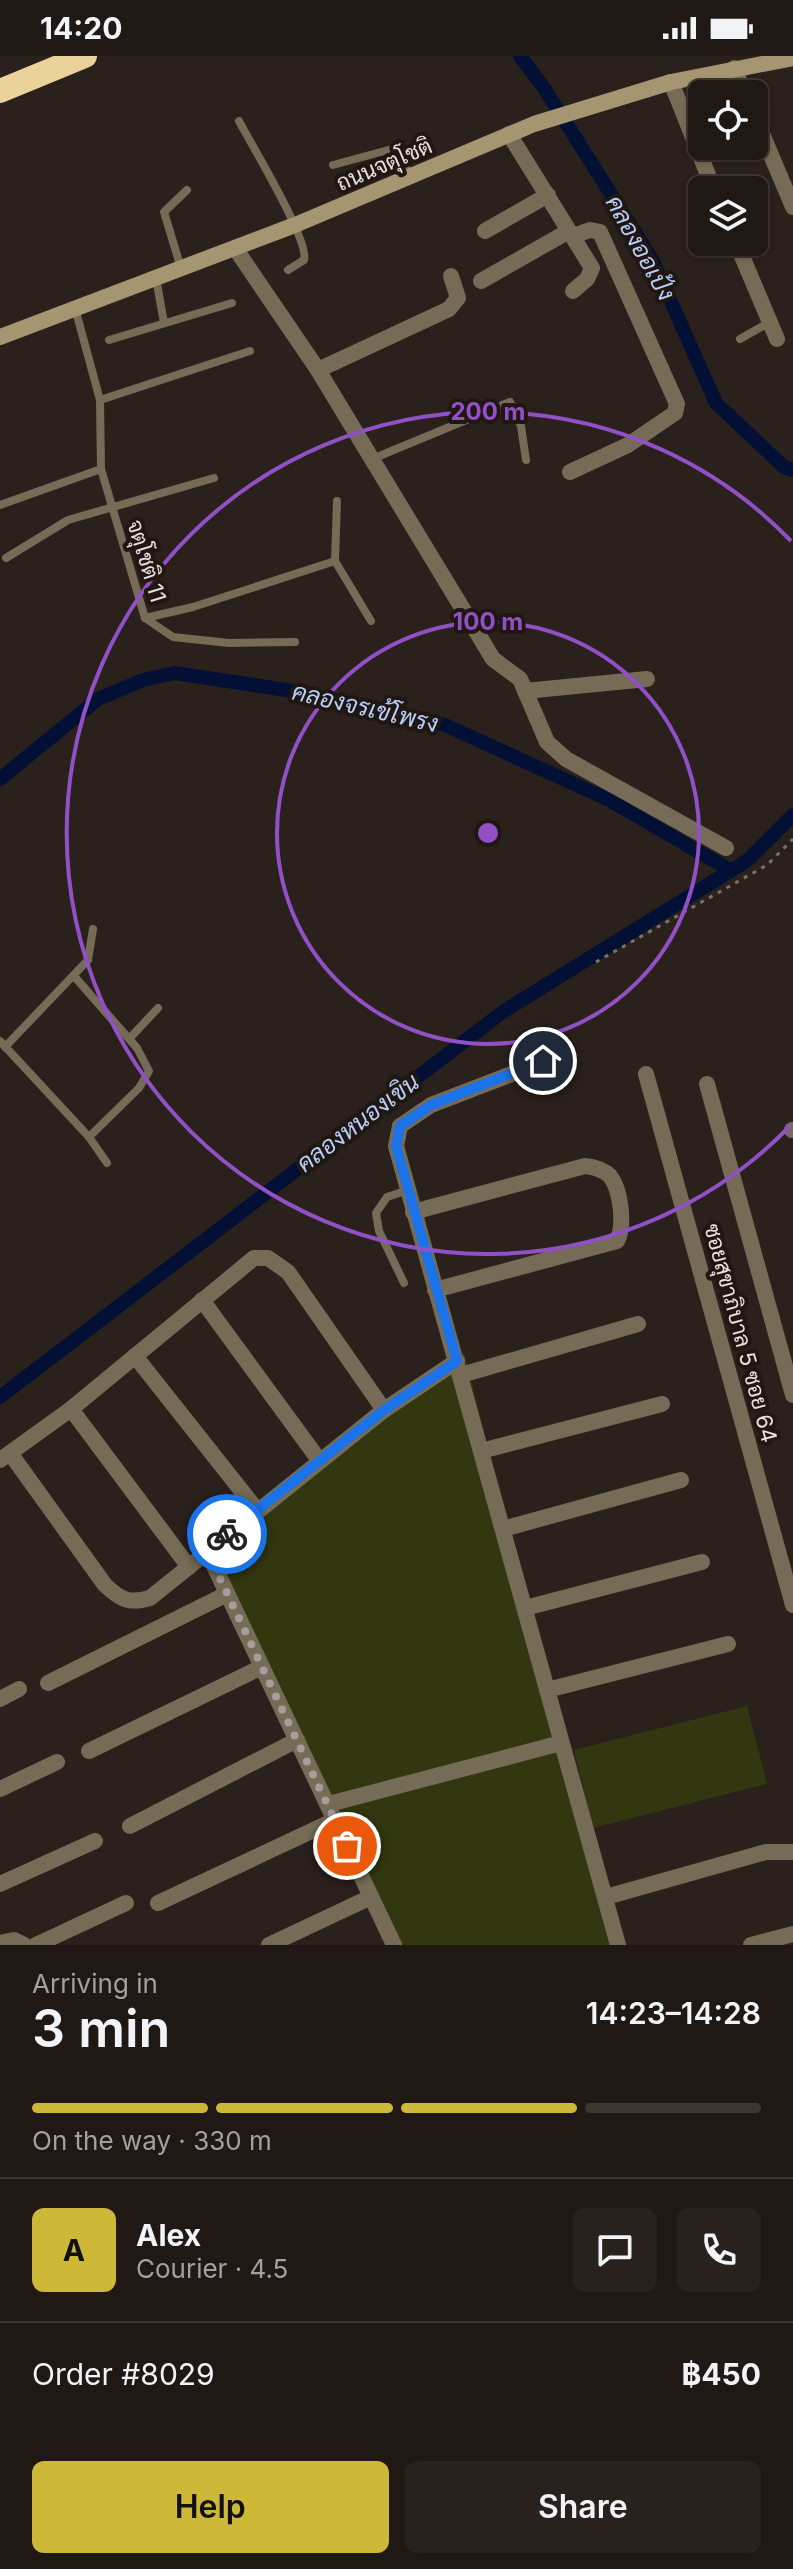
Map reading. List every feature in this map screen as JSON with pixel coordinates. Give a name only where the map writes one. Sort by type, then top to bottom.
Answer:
[{"type":"highway","points":[[0,91],[85,56]]},
{"type":"street","name":"ถนนจตุโชติ","points":[[0,337],[295,225],[534,124],[589,105],[738,63],[793,58]]},
{"type":"street","points":[[671,82],[708,176]]},
{"type":"street","points":[[509,134],[592,268],[587,279],[573,291]]},
{"type":"street","points":[[768,148],[793,207]]},
{"type":"street","points":[[485,231],[548,195]]},
{"type":"street","points":[[481,281],[571,234],[590,230],[600,232],[677,404],[675,413],[660,425],[628,445],[570,472]]},
{"type":"street","points":[[235,248],[318,370],[493,659],[520,679],[547,742],[566,759],[726,848]]},
{"type":"street","points":[[742,256],[777,339]]},
{"type":"street","points":[[318,370],[449,309],[458,298],[451,276]]},
{"type":"street","points":[[525,691],[647,679]]},
{"type":"street","points":[[566,1053],[431,1105],[400,1126],[396,1146],[618,1945]]},
{"type":"street","name":"ซอยสุขาภิบาล 5 ซอย 64","points":[[646,1074],[793,1605]]},
{"type":"street","points":[[707,1084],[793,1395]]},
{"type":"street","points":[[413,1212],[585,1166],[598,1168],[611,1177],[622,1225],[617,1241],[435,1290]]},
{"type":"street","points":[[384,1410],[279,1263],[268,1258],[254,1258],[71,1409],[5,1457],[119,1598],[132,1603],[150,1598],[256,1509],[384,1410],[459,1368],[638,1324]]},
{"type":"street","points":[[202,1300],[319,1460]]},
{"type":"street","points":[[135,1356],[256,1509]]},
{"type":"street","points":[[481,1451],[662,1404]]},
{"type":"street","points":[[71,1409],[189,1567]]},
{"type":"street","points":[[503,1529],[681,1480]]},
{"type":"street","points":[[207,1551],[394,1945]]},
{"type":"street","points":[[525,1608],[702,1562]]},
{"type":"street","points":[[48,1683],[227,1594]]},
{"type":"street","points":[[547,1690],[728,1644]]},
{"type":"street","points":[[89,1751],[262,1667]]},
{"type":"street","points":[[0,1699],[19,1689]]},
{"type":"street","points":[[130,1826],[297,1740]]},
{"type":"street","points":[[329,1804],[561,1743]]},
{"type":"street","points":[[0,1789],[57,1762]]},
{"type":"street","points":[[158,1903],[335,1820]]},
{"type":"street","points":[[0,1884],[95,1841]]},
{"type":"street","points":[[606,1897],[766,1852],[793,1852]]},
{"type":"street","points":[[269,1945],[371,1897]]},
{"type":"street","points":[[36,1945],[126,1903]]},
{"type":"street","points":[[751,1945],[793,1934]]},
{"type":"street","points":[[0,1943],[14,1940],[24,1945]]},
{"type":"lane","points":[[239,121],[295,225],[306,257],[288,270]]},
{"type":"lane","points":[[333,165],[392,149],[412,176]]},
{"type":"lane","points":[[181,268],[164,212],[187,190]]},
{"type":"lane","points":[[156,278],[164,323]]},
{"type":"lane","points":[[109,340],[232,303]]},
{"type":"lane","name":"จตุโชติ 11","points":[[75,308],[100,400],[101,469],[145,618],[193,607],[335,561]]},
{"type":"lane","points":[[740,339],[770,322]]},
{"type":"lane","points":[[100,400],[250,351]]},
{"type":"lane","points":[[372,459],[510,402],[521,426],[526,460]]},
{"type":"lane","points":[[0,505],[101,469]]},
{"type":"lane","points":[[6,558],[60,524],[214,478]]},
{"type":"lane","points":[[337,501],[335,561],[371,621]]},
{"type":"lane","points":[[145,618],[173,637],[229,643],[295,642]]},
{"type":"lane","points":[[93,929],[88,960],[3,1044],[89,1137],[107,1163]]},
{"type":"lane","points":[[74,976],[146,1062],[147,1077],[89,1137]]},
{"type":"lane","points":[[129,1039],[158,1008]]},
{"type":"lane","points":[[404,1283],[379,1231],[376,1213],[387,1197],[408,1190]]},
{"type":"path","points":[[596,962],[767,865],[793,839]]},
{"type":"green space","points":[[464,1352],[562,1740],[619,1945],[396,1945],[210,1550]]},
{"type":"green space","points":[[747,1706],[767,1784],[593,1828],[574,1750]]},
{"type":"waterway","name":"คลองออเป้ง","points":[[520,56],[544,88],[652,259],[716,403],[784,467],[793,470]]},
{"type":"waterway","name":"คลองจรเข้โพรง","points":[[0,779],[98,699],[143,680],[175,673],[293,691],[445,725],[609,800],[730,870]]},
{"type":"waterway","name":"คลองหนองเขิน","points":[[0,1397],[504,1011],[748,860],[793,815]]},
{"type":"way so far","points":[[227,1534],[207,1551],[347,1846]]},
{"type":"route","points":[[227,1534],[384,1410],[457,1361],[396,1146],[400,1126],[431,1105],[543,1061]]}]
